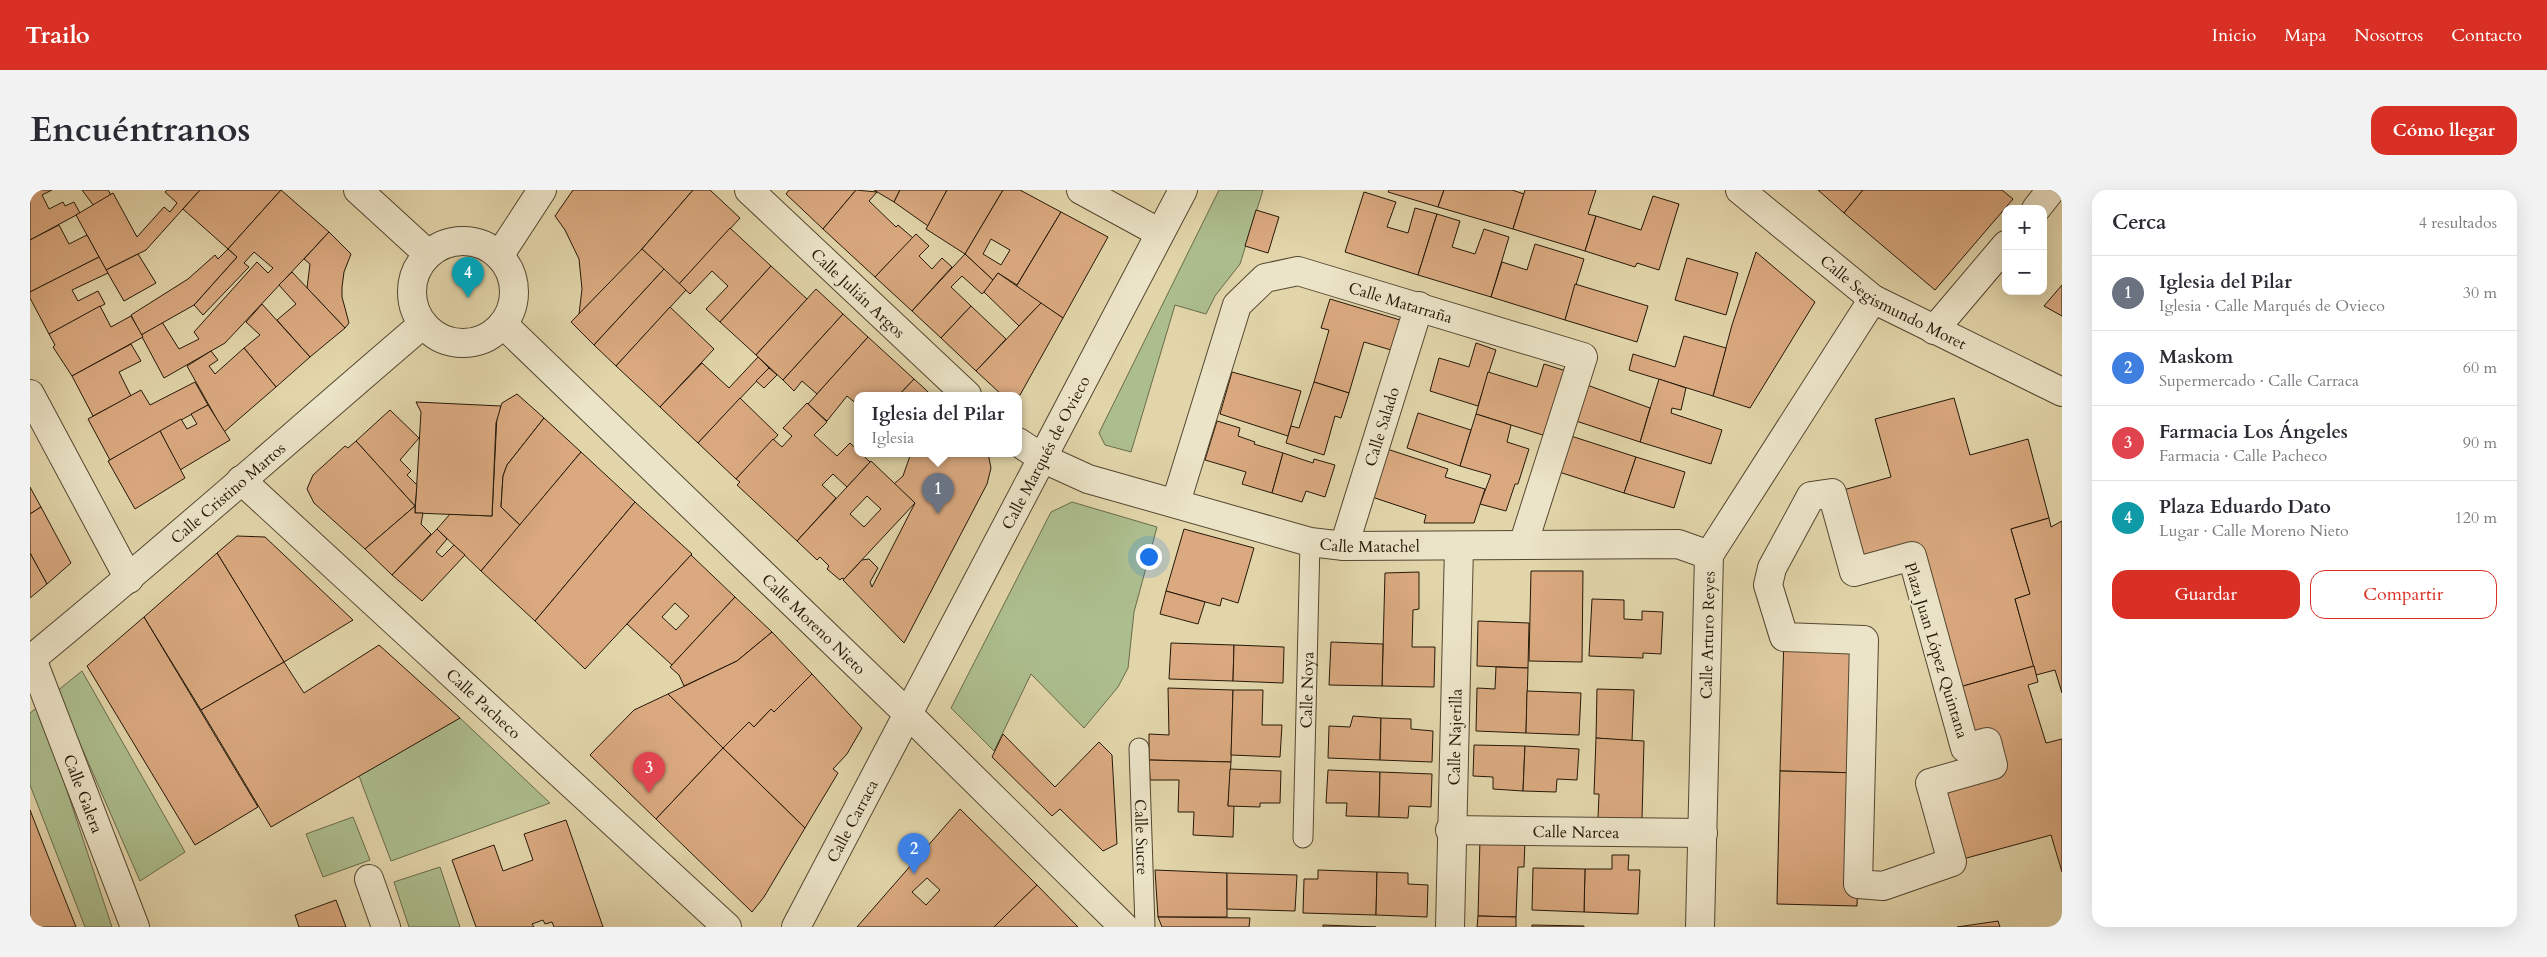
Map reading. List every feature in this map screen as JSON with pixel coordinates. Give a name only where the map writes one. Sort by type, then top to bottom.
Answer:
[{"type":"street","points":[[358,190],[428,254]]},
{"type":"street","points":[[499,256],[542,190]]},
{"type":"street","name":"Calle Julián Argos","points":[[748,190],[964,392]]},
{"type":"street","points":[[1081,190],[1160,233]]},
{"type":"street","name":"Calle Marqués de Ovieco","points":[[908,714],[1183,190]]},
{"type":"street","name":"Calle Segismundo Moret","points":[[1740,190],[1873,299],[2062,392]]},
{"type":"street","points":[[2039,205],[2051,190]]},
{"type":"street","points":[[462,241],[482,244],[499,256],[510,272],[514,291],[511,310],[503,324],[487,337],[470,342],[452,342],[436,335],[424,324],[412,303],[414,278],[428,254],[442,245],[462,241]]},
{"type":"street","points":[[1934,330],[2002,249]]},
{"type":"street","name":"Calle Matarraña","points":[[1176,502],[1237,305],[1266,278],[1298,271],[1583,357],[1522,545]]},
{"type":"street","name":"Calle Arturo Reyes","points":[[1700,927],[1709,555],[1873,299]]},
{"type":"street","name":"Calle Salado","points":[[1344,546],[1419,306]]},
{"type":"street","name":"Calle Cristino Martos","points":[[31,660],[129,579],[241,480],[424,324]]},
{"type":"street","name":"Calle Moreno Nieto","points":[[503,324],[908,714],[1124,927]]},
{"type":"street","points":[[30,394],[129,579]]},
{"type":"street","points":[[1022,445],[1042,458]]},
{"type":"street","name":"Calle Matachel","points":[[1042,458],[1088,478],[1310,542],[1344,546],[1678,544],[1709,555]]},
{"type":"street","name":"Calle Pacheco","points":[[241,480],[727,927]]},
{"type":"street","name":"Plaza Juan López Quintana","points":[[1832,493],[1854,572],[1912,556],[1965,748],[1987,742],[1993,765],[1930,783],[1952,862],[1883,886],[1858,884],[1864,640],[1784,637],[1768,585],[1772,568],[1811,496],[1832,493]]},
{"type":"street","name":"Calle Najerilla","points":[[1450,927],[1450,830],[1458,546]]},
{"type":"street","name":"Calle Galera","points":[[31,660],[134,927]]},
{"type":"street","name":"Calle Carraca","points":[[796,927],[908,714]]},
{"type":"street","name":"Calle Narcea","points":[[1450,830],[1703,833]]},
{"type":"street","points":[[369,879],[386,927]]},
{"type":"lane","name":"Calle Noya","points":[[1303,838],[1310,542]]},
{"type":"lane","name":"Calle Sucre","points":[[1139,748],[1145,927]]},
{"type":"green space","points":[[1219,190],[1263,190],[1240,264],[1215,296],[1206,314],[1175,305],[1131,452],[1105,445],[1099,433]]},
{"type":"green space","points":[[1072,502],[1157,527],[1134,612],[1128,668],[1118,687],[1084,728],[1031,674],[994,751],[951,708],[1051,512]]},
{"type":"green space","points":[[82,671],[185,852],[140,881],[57,691]]},
{"type":"green space","points":[[39,706],[112,927],[85,927],[30,785],[30,713]]},
{"type":"green space","points":[[460,718],[550,803],[391,861],[359,776]]},
{"type":"green space","points":[[353,817],[370,860],[323,877],[306,834]]},
{"type":"green space","points":[[440,867],[460,927],[409,927],[394,882]]},
{"type":"building","points":[[30,190],[52,190],[42,195],[49,209],[63,202],[65,206],[74,202],[80,213],[30,240]]},
{"type":"building","points":[[82,190],[108,190],[111,195],[94,206]]},
{"type":"building","points":[[167,190],[200,190],[146,250],[106,270],[76,215],[113,193],[137,237],[164,207],[170,212],[177,203],[165,192]]},
{"type":"building","points":[[200,190],[281,190],[228,249],[183,209]]},
{"type":"building","points":[[281,190],[329,232],[225,343],[164,378],[141,335],[162,322],[179,349],[199,339],[194,332],[257,262],[268,273],[273,268],[254,252],[244,263],[249,267],[203,315],[194,305],[237,257],[228,249]]},
{"type":"building","points":[[573,190],[693,190],[634,258],[579,314],[582,289],[579,259],[565,230],[555,216]]},
{"type":"building","points":[[693,190],[710,190],[740,218],[679,284],[642,249]]},
{"type":"building","points":[[789,190],[856,190],[823,229],[786,194]]},
{"type":"building","points":[[856,190],[877,192],[869,201],[896,227],[898,225],[913,238],[875,277],[823,229]]},
{"type":"building","points":[[874,190],[900,190],[894,202]]},
{"type":"building","points":[[900,190],[947,190],[928,226],[894,202]]},
{"type":"building","points":[[947,190],[1003,190],[965,254],[926,229]]},
{"type":"building","points":[[1003,190],[1020,190],[1061,212],[1017,285],[998,273],[993,280],[965,254]],"holes":[[[991,239],[1010,250],[1001,265],[983,254]]]},
{"type":"building","points":[[1389,190],[1444,190],[1438,207],[1388,192]]},
{"type":"building","points":[[1444,190],[1512,190],[1524,194],[1513,229],[1438,207]]},
{"type":"building","points":[[1525,190],[1596,190],[1588,214],[1596,216],[1585,251],[1513,229]]},
{"type":"building","points":[[1818,190],[1863,190],[1844,213]]},
{"type":"building","points":[[1863,190],[2002,190],[2013,199],[2008,205],[2002,205],[2002,212],[1935,290],[1844,213]]},
{"type":"building","points":[[1364,192],[1396,202],[1387,227],[1408,233],[1415,208],[1437,214],[1418,275],[1345,252]]},
{"type":"building","points":[[1653,196],[1679,204],[1659,270],[1637,263],[1635,267],[1585,251],[1596,216],[1641,230]]},
{"type":"building","points":[[1256,210],[1279,217],[1268,253],[1245,246]]},
{"type":"building","points":[[1061,212],[1108,237],[1063,318],[1016,287]]},
{"type":"building","points":[[1437,214],[1460,221],[1452,247],[1475,254],[1484,229],[1509,237],[1491,297],[1418,275]]},
{"type":"building","points":[[59,225],[69,244],[87,235],[99,257],[30,292],[30,240]]},
{"type":"building","points":[[730,228],[771,266],[720,322],[706,309],[728,286],[712,271],[690,294],[679,284]]},
{"type":"building","points":[[329,232],[351,254],[344,272],[342,287],[342,297],[349,323],[345,328],[307,288],[310,264],[304,259]]},
{"type":"building","points":[[916,234],[929,246],[919,256],[932,269],[942,258],[952,267],[912,311],[875,277]]},
{"type":"building","points":[[1535,244],[1584,259],[1565,320],[1491,297],[1502,262],[1527,270]]},
{"type":"building","points":[[228,249],[237,257],[194,305],[141,335],[131,315],[188,279],[215,255],[218,259]]},
{"type":"building","points":[[642,249],[664,269],[594,345],[571,322]]},
{"type":"building","points":[[1756,252],[1815,302],[1750,408],[1713,396],[1732,325]]},
{"type":"building","points":[[138,254],[156,283],[124,301],[106,270]]},
{"type":"building","points":[[965,254],[994,281],[982,294],[962,276],[951,287],[971,306],[941,338],[912,311]]},
{"type":"building","points":[[99,257],[108,273],[72,290],[78,301],[98,291],[105,304],[49,334],[30,298],[30,292]]},
{"type":"building","points":[[1687,258],[1738,273],[1726,315],[1675,300]]},
{"type":"building","points":[[771,266],[807,299],[756,355],[720,322]]},
{"type":"building","points":[[664,269],[686,290],[616,366],[594,345]]},
{"type":"building","points":[[292,272],[345,328],[310,357],[277,320],[296,304],[279,285]]},
{"type":"building","points":[[998,273],[1041,303],[1019,326],[984,292]]},
{"type":"building","points":[[1575,284],[1648,306],[1637,342],[1565,320]]},
{"type":"building","points":[[2062,285],[2062,316],[2044,306]]},
{"type":"building","points":[[816,289],[843,314],[783,380],[756,355]]},
{"type":"building","points":[[1330,299],[1400,320],[1391,350],[1364,342],[1349,393],[1314,382],[1329,330],[1321,328]]},
{"type":"building","points":[[1041,303],[1063,318],[1022,392],[999,392],[976,371]]},
{"type":"building","points":[[262,304],[310,357],[276,387],[244,348],[260,335],[246,322]]},
{"type":"building","points":[[100,306],[111,327],[131,316],[143,337],[72,376],[53,347],[55,345],[49,334]]},
{"type":"building","points":[[971,306],[1006,339],[976,371],[941,338]]},
{"type":"building","points":[[670,307],[714,349],[660,407],[616,366]]},
{"type":"building","points":[[843,314],[868,337],[817,394],[802,381],[794,391],[783,380]]},
{"type":"building","points":[[1684,336],[1726,348],[1713,396],[1629,370],[1633,354],[1675,367]]},
{"type":"building","points":[[868,337],[914,379],[902,392],[854,392],[854,402],[847,396],[827,421],[808,404]]},
{"type":"building","points":[[1476,343],[1496,350],[1478,406],[1430,391],[1439,358],[1469,367]]},
{"type":"building","points":[[131,344],[141,361],[119,372],[131,396],[93,416],[72,376]]},
{"type":"building","points":[[244,348],[276,387],[224,432],[187,366],[211,351],[218,360],[209,366],[215,374]]},
{"type":"building","points":[[758,357],[769,368],[698,443],[660,407],[702,363],[729,388]]},
{"type":"building","points":[[1544,364],[1566,371],[1546,436],[1476,414],[1488,372],[1537,387]]},
{"type":"building","points":[[769,368],[777,375],[764,388],[756,381]]},
{"type":"building","points":[[1232,372],[1301,391],[1288,436],[1220,414]]},
{"type":"building","points":[[914,379],[928,392],[902,392]]},
{"type":"building","points":[[1659,379],[1686,388],[1681,410],[1672,408],[1671,413],[1722,430],[1711,464],[1640,442]]},
{"type":"building","points":[[195,382],[208,405],[110,460],[88,419],[141,390],[150,405]]},
{"type":"building","points":[[1314,382],[1349,393],[1341,418],[1335,416],[1324,455],[1286,443],[1291,426],[1299,428]]},
{"type":"building","points":[[1587,385],[1650,408],[1640,442],[1576,421]]},
{"type":"building","points":[[517,394],[544,418],[507,465],[503,476],[501,507],[520,525],[481,571],[437,529],[450,514],[492,516],[497,415],[502,403]]},
{"type":"building","points":[[740,398],[778,435],[736,479],[698,443]]},
{"type":"building","points":[[1954,398],[1970,455],[2028,439],[2049,518],[2011,529],[2030,594],[2015,599],[2034,666],[1949,690],[1912,556],[1854,572],[1832,493],[1891,477],[1875,419]]},
{"type":"building","points":[[416,402],[501,406],[496,423],[492,516],[415,513],[421,412]]},
{"type":"building","points":[[807,403],[827,422],[814,435],[837,456],[850,443],[854,447],[854,457],[865,457],[870,462],[847,487],[833,474],[822,485],[836,498],[797,541],[737,485],[740,482],[736,479],[773,439],[782,447],[792,436],[783,428]]},
{"type":"building","points":[[208,405],[230,440],[180,470],[160,431],[181,419],[187,429],[197,424],[191,414]]},
{"type":"building","points":[[390,410],[419,438],[400,460],[411,471],[407,475],[417,485],[415,506],[356,441]]},
{"type":"building","points":[[1418,413],[1471,430],[1460,466],[1407,448]]},
{"type":"building","points":[[1476,414],[1511,425],[1507,442],[1529,449],[1518,484],[1515,484],[1506,511],[1480,504],[1491,475],[1460,466]]},
{"type":"building","points":[[544,418],[581,452],[520,525],[501,507],[503,476],[507,465]]},
{"type":"building","points":[[1217,421],[1240,428],[1238,436],[1255,442],[1254,444],[1283,453],[1272,493],[1242,484],[1246,472],[1205,460]]},
{"type":"building","points":[[160,431],[185,478],[135,509],[108,461]]},
{"type":"building","points":[[1571,436],[1636,457],[1624,493],[1559,472]]},
{"type":"building","points":[[356,441],[415,506],[365,549],[314,503],[307,489],[313,475],[345,446],[348,448]]},
{"type":"building","points":[[1387,449],[1448,469],[1445,477],[1485,489],[1474,523],[1424,523],[1426,515],[1372,497]]},
{"type":"building","points":[[581,452],[635,502],[535,621],[481,571]]},
{"type":"building","points":[[1283,453],[1313,463],[1314,459],[1335,465],[1325,497],[1306,491],[1302,502],[1272,493]]},
{"type":"building","points":[[910,457],[989,457],[991,468],[987,484],[904,643],[843,580],[862,560],[869,559],[878,568],[870,582],[872,587],[915,503],[894,484],[903,476]]},
{"type":"building","points":[[1636,457],[1685,472],[1674,508],[1624,493]]},
{"type":"building","points":[[871,461],[915,503],[844,579],[840,580],[827,569],[829,566],[820,557],[817,560],[797,541]],"holes":[[[867,496],[881,509],[864,527],[850,514]]]},
{"type":"building","points":[[30,487],[41,507],[30,514]]},
{"type":"building","points":[[635,502],[692,554],[585,669],[535,621]]},
{"type":"building","points":[[415,506],[415,513],[423,513],[421,524],[431,534],[392,575],[365,549]]},
{"type":"building","points":[[41,507],[71,563],[47,584],[30,553],[30,514]]},
{"type":"building","points":[[2049,518],[2051,527],[2062,521],[2062,693],[2055,670],[2036,675],[2015,599],[2030,594],[2011,529]]},
{"type":"building","points":[[437,529],[447,539],[436,552],[442,557],[454,545],[465,555],[422,601],[392,575]]},
{"type":"building","points":[[1184,529],[1254,548],[1238,603],[1222,598],[1220,606],[1166,591]]},
{"type":"building","points":[[237,536],[265,537],[353,620],[284,662],[217,553]]},
{"type":"building","points":[[30,553],[47,584],[30,598]]},
{"type":"building","points":[[217,553],[284,662],[201,710],[144,617]]},
{"type":"building","points":[[691,555],[735,597],[672,665],[627,624]],"holes":[[[675,603],[689,616],[676,630],[662,617]]]},
{"type":"building","points":[[1531,571],[1583,571],[1582,662],[1529,661]]},
{"type":"building","points":[[1419,572],[1419,609],[1413,610],[1412,647],[1435,647],[1434,687],[1382,686],[1385,573]]},
{"type":"building","points":[[1166,591],[1205,602],[1198,624],[1160,614]]},
{"type":"building","points":[[735,597],[772,632],[737,661],[684,686],[679,675],[670,667]]},
{"type":"building","points":[[1592,599],[1624,600],[1624,619],[1642,620],[1642,611],[1663,612],[1661,654],[1643,653],[1643,658],[1589,656]]},
{"type":"building","points":[[144,617],[258,807],[195,845],[87,666]]},
{"type":"building","points":[[1478,621],[1529,623],[1528,668],[1477,666]]},
{"type":"building","points":[[772,632],[812,674],[774,712],[771,709],[754,727],[749,722],[723,748],[668,694],[737,661]]},
{"type":"building","points":[[1784,637],[1864,640],[1861,773],[1780,771]]},
{"type":"building","points":[[1331,642],[1383,644],[1382,686],[1329,685]]},
{"type":"building","points":[[1171,643],[1234,645],[1233,681],[1169,679]]},
{"type":"building","points":[[379,645],[460,718],[271,827],[201,710],[284,662],[304,693]]},
{"type":"building","points":[[1234,645],[1284,647],[1283,683],[1233,681]]},
{"type":"building","points":[[2034,666],[2038,682],[2028,685],[2046,743],[2062,739],[2062,872],[2051,835],[1952,862],[1930,783],[1993,765],[1965,748],[1949,690]]},
{"type":"building","points":[[1496,667],[1528,668],[1526,733],[1476,731],[1477,688],[1495,689]]},
{"type":"building","points":[[812,674],[862,728],[847,754],[833,769],[838,773],[805,828],[723,748],[749,722],[754,727],[771,709],[774,712]]},
{"type":"building","points":[[1168,688],[1233,690],[1231,762],[1149,760],[1149,734],[1169,735]]},
{"type":"building","points":[[1597,689],[1634,690],[1632,741],[1596,738]]},
{"type":"building","points":[[1233,690],[1263,690],[1262,725],[1282,725],[1280,757],[1231,755]]},
{"type":"building","points":[[1527,691],[1581,693],[1579,735],[1526,733]]},
{"type":"building","points":[[668,694],[723,748],[656,819],[590,755],[634,710]]},
{"type":"building","points":[[1353,716],[1381,718],[1380,760],[1328,758],[1329,726],[1350,727]]},
{"type":"building","points":[[1381,718],[1411,719],[1411,729],[1433,731],[1432,762],[1380,760]]},
{"type":"building","points":[[1003,734],[1055,787],[1099,742],[1112,755],[1117,844],[1103,851],[1060,809],[1052,816],[992,757]]},
{"type":"building","points":[[1596,738],[1644,741],[1642,819],[1598,818],[1599,794],[1594,794]]},
{"type":"building","points":[[1474,745],[1525,746],[1523,791],[1493,789],[1493,777],[1473,776]]},
{"type":"building","points":[[1525,746],[1579,749],[1577,780],[1557,779],[1556,792],[1523,791]]},
{"type":"building","points":[[723,748],[805,828],[764,897],[752,912],[656,819]]},
{"type":"building","points":[[1149,760],[1231,762],[1228,806],[1234,805],[1233,837],[1193,835],[1194,812],[1178,812],[1179,780],[1150,780]]},
{"type":"building","points":[[1230,769],[1281,771],[1280,803],[1260,803],[1260,807],[1228,806]]},
{"type":"building","points":[[1328,770],[1380,772],[1379,817],[1346,816],[1347,803],[1326,803]]},
{"type":"building","points":[[1780,771],[1861,773],[1857,906],[1777,904]]},
{"type":"building","points":[[1380,772],[1432,774],[1431,807],[1409,806],[1408,818],[1379,817]]},
{"type":"building","points":[[960,809],[1037,885],[994,927],[857,927]],"holes":[[[927,878],[940,890],[926,905],[912,892]]]},
{"type":"building","points":[[30,810],[55,874],[76,927],[30,927]]},
{"type":"building","points":[[566,820],[603,927],[554,927],[552,922],[545,924],[543,920],[532,924],[534,927],[476,927],[452,860],[494,845],[503,871],[533,860],[524,834]]},
{"type":"building","points":[[1480,839],[1525,840],[1524,867],[1518,867],[1516,917],[1478,916]]},
{"type":"building","points":[[1612,855],[1629,855],[1628,870],[1640,870],[1638,914],[1584,912],[1585,869],[1612,869]]},
{"type":"building","points":[[1533,868],[1585,869],[1584,912],[1532,910]]},
{"type":"building","points":[[1155,870],[1227,873],[1227,917],[1158,917]]},
{"type":"building","points":[[1318,870],[1377,872],[1376,915],[1303,913],[1304,879],[1318,879]]},
{"type":"building","points":[[1377,872],[1408,873],[1408,884],[1428,885],[1427,917],[1376,915]]},
{"type":"building","points":[[1227,873],[1297,875],[1295,911],[1227,909]]},
{"type":"building","points":[[1037,885],[1078,927],[994,927],[1007,914]]},
{"type":"building","points":[[336,900],[346,927],[299,927],[295,915]]},
{"type":"building","points":[[1478,916],[1516,917],[1516,927],[1477,927]]},
{"type":"building","points":[[1158,917],[1250,918],[1249,927],[1162,927]]},
{"type":"building","points":[[1998,921],[2000,927],[1957,927]]},
{"type":"building","points":[[1323,925],[1376,927],[1323,927]]},
{"type":"building","points":[[1532,925],[1584,926],[1584,927],[1532,927]]},
{"type":"place","name":"Plaza Eduardo Dato","points":[[468,298]]},
{"type":"place","name":"Iglesia del Pilar","points":[[938,514]]},
{"type":"place","name":"Farmacia Los Ángeles","points":[[649,793]]},
{"type":"place","name":"Maskom","points":[[914,874]]}]
